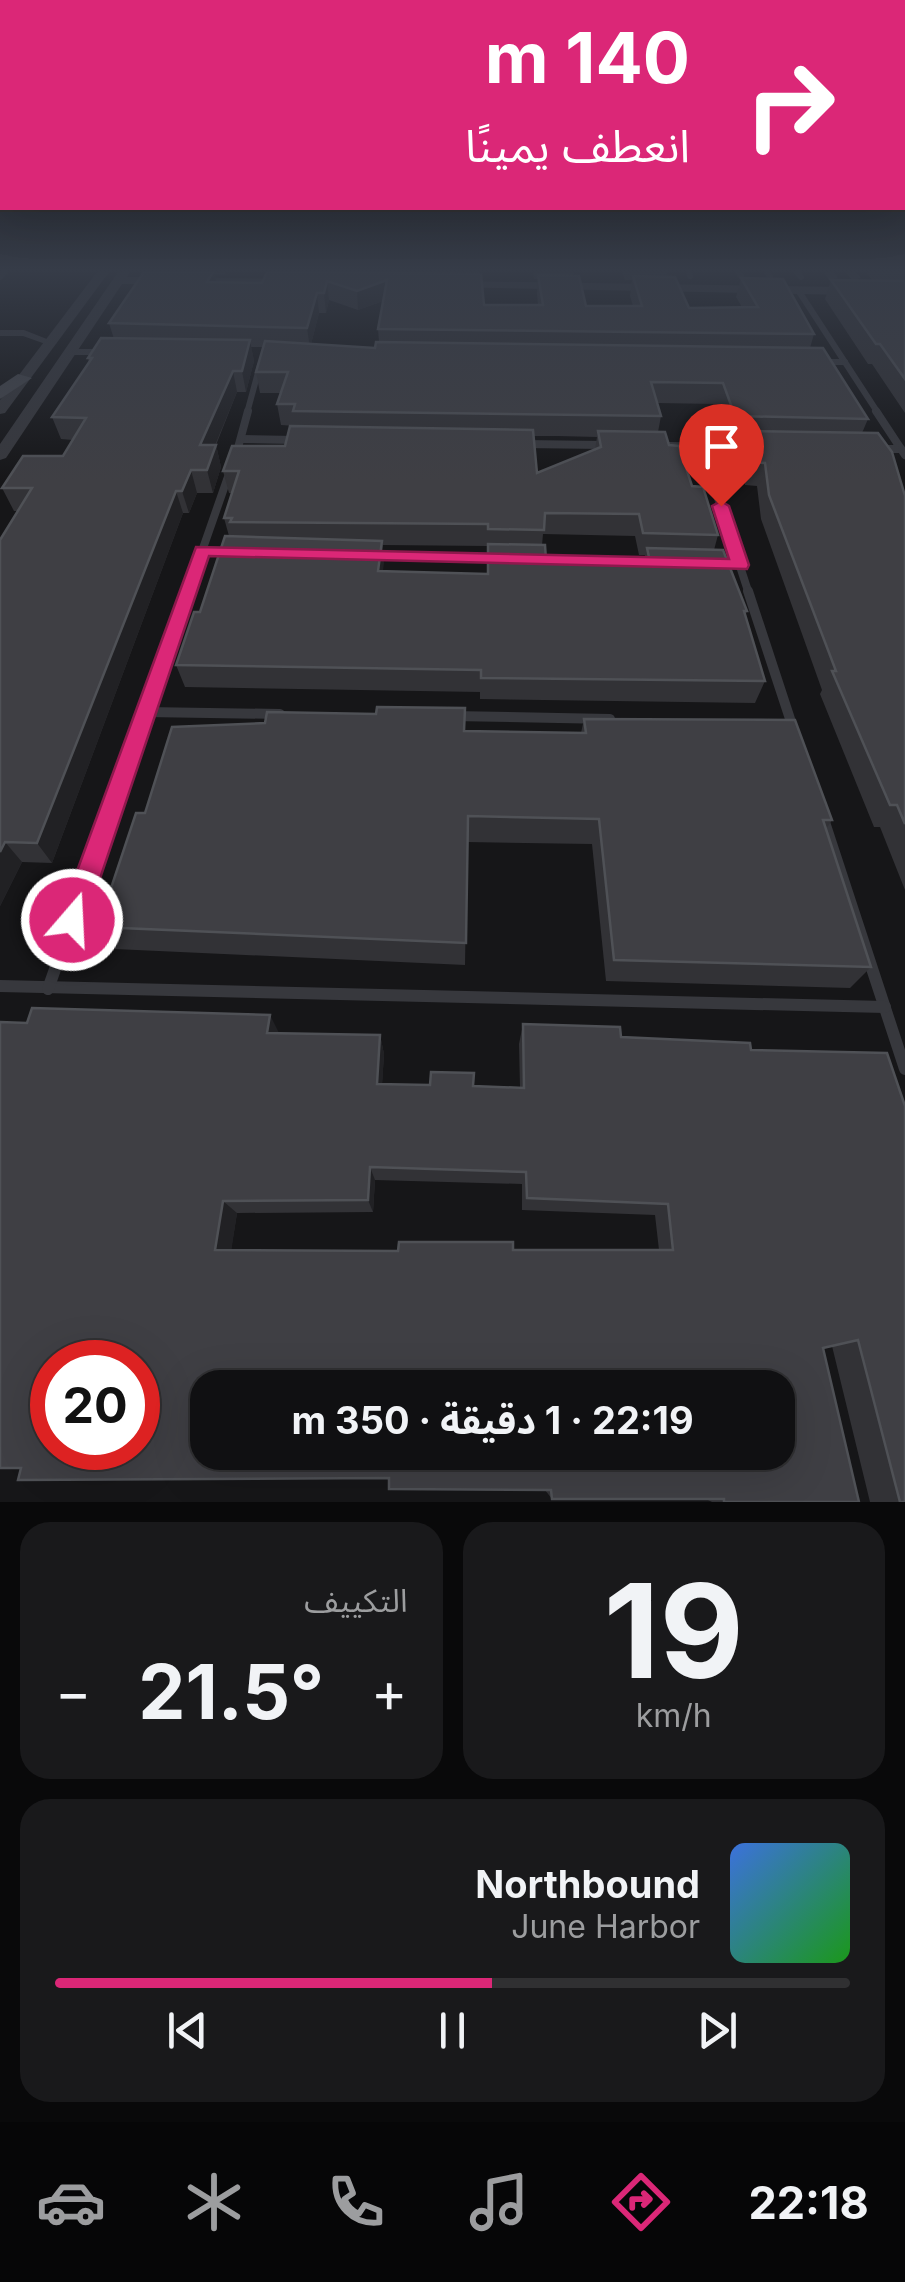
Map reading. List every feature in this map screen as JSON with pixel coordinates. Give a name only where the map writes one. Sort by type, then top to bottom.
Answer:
[{"type":"main road","points":[[0,394],[24,378]]},
{"type":"street","points":[[0,410],[51,342]]},
{"type":"street","points":[[0,454],[77,342]]},
{"type":"lane","points":[[834,342],[903,452]]},
{"type":"lane","points":[[70,352],[109,352]]},
{"type":"lane","points":[[48,989],[241,439],[263,354]]},
{"type":"lane","points":[[806,362],[845,362]]},
{"type":"lane","points":[[241,439],[301,440]]},
{"type":"lane","points":[[501,443],[621,445]]},
{"type":"lane","points":[[661,446],[761,447]]},
{"type":"lane","points":[[701,446],[797,741]]},
{"type":"lane","points":[[861,449],[903,452]]},
{"type":"lane","points":[[202,550],[242,552]]},
{"type":"lane","points":[[362,555],[501,558]]},
{"type":"lane","points":[[521,559],[601,561]]},
{"type":"lane","points":[[720,564],[740,565]]},
{"type":"lane","points":[[146,712],[302,714]]},
{"type":"lane","points":[[439,716],[615,719]]},
{"type":"lane","points":[[772,722],[791,722]]},
{"type":"lane","points":[[816,798],[905,1069]]},
{"type":"lane","points":[[0,986],[885,1006]]},
{"type":"building","points":[[98,342],[249,342],[242,371],[233,371],[200,445],[216,445],[207,470],[191,470],[182,491],[176,491],[37,843],[5,842],[0,852],[0,540],[32,488],[2,488],[23,456],[63,456],[86,418],[52,417],[92,358],[88,358]]},
{"type":"building","points":[[265,342],[375,348],[376,342],[383,342],[823,348],[868,419],[735,416],[723,383],[651,382],[661,416],[293,411],[295,404],[277,404],[288,372],[256,372]]},
{"type":"building","points":[[905,342],[905,379],[880,344],[876,344]]},
{"type":"building","points":[[290,426],[533,430],[537,473],[601,447],[598,431],[665,432],[669,445],[679,446],[692,486],[703,487],[718,535],[643,533],[639,514],[545,513],[544,530],[488,529],[488,524],[230,522],[232,518],[224,518],[239,471],[223,471],[232,446],[285,446]]},
{"type":"building","points":[[749,431],[878,433],[892,452],[905,496],[905,824],[897,805],[890,805],[832,671],[836,671],[769,495],[765,463],[752,462]]},
{"type":"building","points":[[225,536],[382,541],[378,571],[488,574],[488,544],[545,545],[546,560],[650,562],[647,548],[723,550],[747,611],[765,681],[481,678],[481,670],[176,665],[194,612],[200,612]]},
{"type":"building","points":[[377,707],[465,708],[464,731],[586,733],[584,719],[795,720],[832,820],[823,820],[871,967],[614,960],[599,819],[468,816],[466,943],[98,927],[136,813],[145,813],[172,727],[265,723],[267,712],[376,714]]},
{"type":"building","points":[[32,1008],[270,1015],[267,1033],[380,1035],[377,1084],[430,1085],[431,1072],[474,1073],[473,1086],[524,1088],[523,1024],[620,1027],[621,1037],[750,1043],[751,1050],[887,1053],[905,1106],[905,1502],[900,1502],[858,1340],[823,1348],[859,1502],[552,1499],[551,1490],[389,1489],[389,1478],[18,1480],[21,1468],[0,1468],[0,1022],[27,1023]],"holes":[[[370,1167],[526,1172],[527,1198],[668,1204],[673,1250],[513,1250],[513,1242],[399,1242],[398,1251],[215,1250],[223,1201],[368,1200]]]},
{"type":"route","points":[[72,920],[202,550],[740,565],[721,506]]}]
